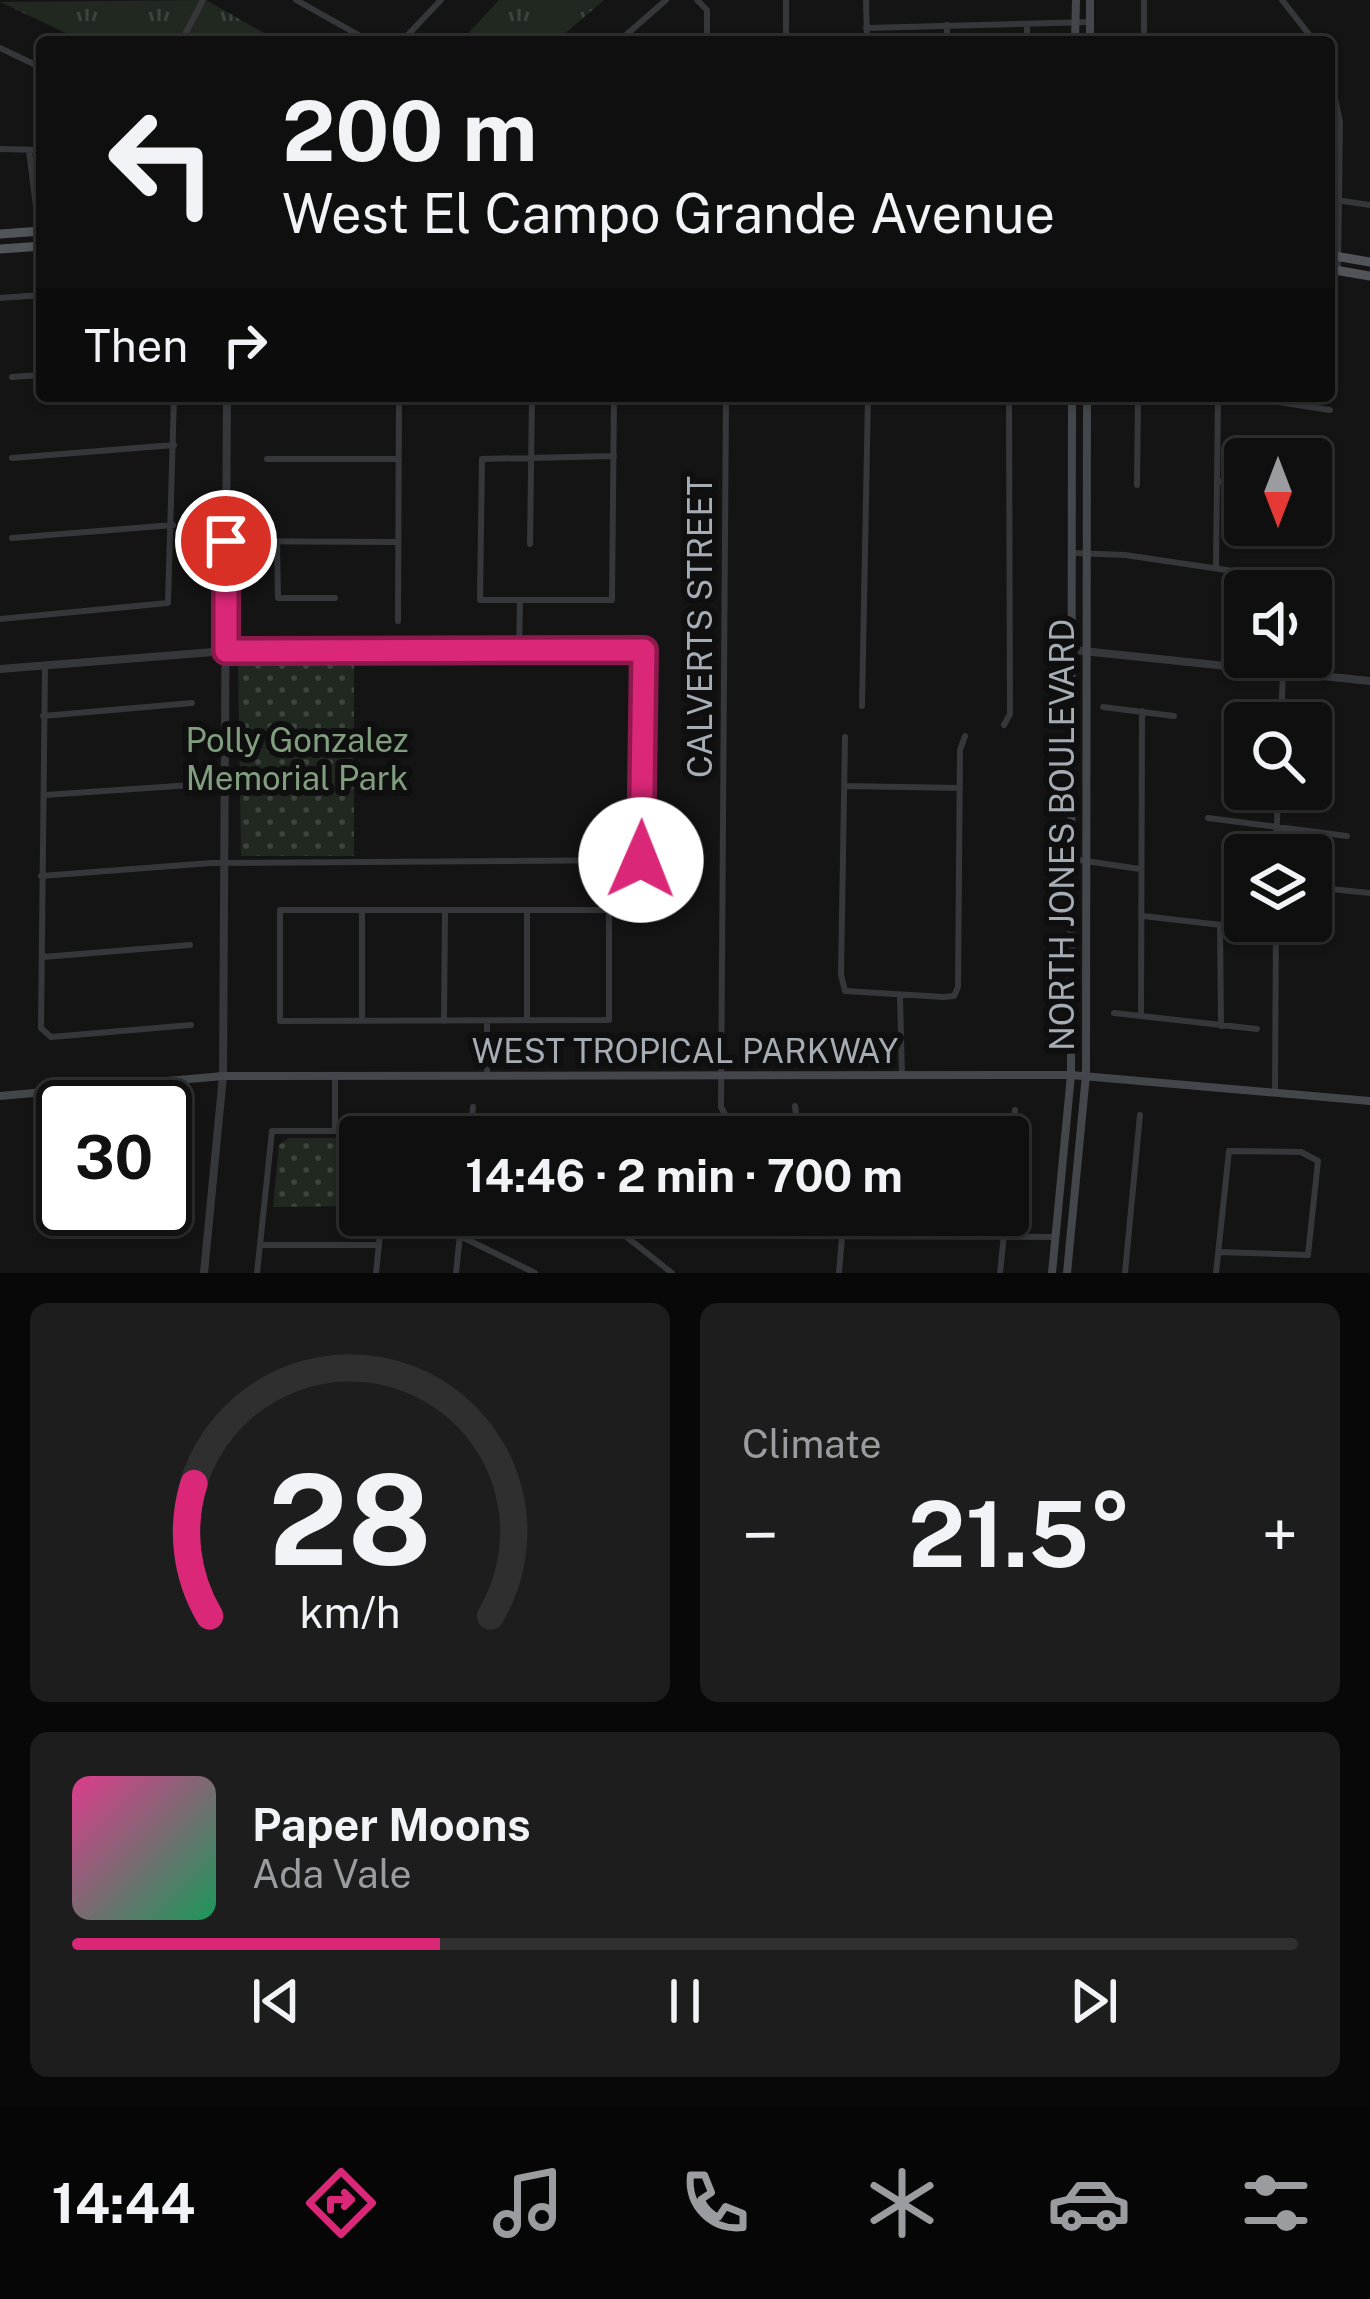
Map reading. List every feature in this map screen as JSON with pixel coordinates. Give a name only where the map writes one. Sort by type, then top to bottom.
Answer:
[{"type":"main road","points":[[1075,36],[1076,0]]},
{"type":"main road","points":[[1090,0],[1090,36]]},
{"type":"main road","points":[[0,234],[36,230]]},
{"type":"main road","points":[[0,249],[36,246]]},
{"type":"main road","points":[[1335,256],[1370,262]]},
{"type":"main road","points":[[1335,270],[1370,276]]},
{"type":"main road","name":"NORTH JONES BOULEVARD","points":[[1052,1273],[1071,1075],[1072,402]]},
{"type":"main road","name":"NORTH JONES BOULEVARD","points":[[1067,1273],[1086,1075],[1087,402]]},
{"type":"main road","name":"WEST TROPICAL PARKWAY","points":[[0,1096],[224,1076],[1086,1075],[1370,1101]]},
{"type":"street","points":[[184,36],[203,0]]},
{"type":"street","points":[[296,0],[360,36]]},
{"type":"street","points":[[406,36],[442,0]]},
{"type":"street","points":[[624,36],[666,0]]},
{"type":"street","points":[[697,0],[707,10],[707,36]]},
{"type":"street","points":[[786,0],[786,36]]},
{"type":"street","points":[[866,0],[866,36]]},
{"type":"street","points":[[1144,0],[1144,36]]},
{"type":"street","points":[[1282,0],[1311,36]]},
{"type":"street","points":[[866,28],[1090,22]]},
{"type":"street","points":[[1027,24],[1027,36]]},
{"type":"street","points":[[947,26],[947,36]]},
{"type":"street","points":[[0,50],[36,65]]},
{"type":"street","points":[[1335,99],[1340,122],[1341,201],[1335,256]]},
{"type":"street","points":[[0,149],[36,150]]},
{"type":"street","points":[[29,150],[36,223]]},
{"type":"street","points":[[1335,200],[1370,205]]},
{"type":"street","points":[[0,298],[36,295]]},
{"type":"street","points":[[12,377],[36,375]]},
{"type":"street","points":[[0,619],[168,603],[174,402]]},
{"type":"street","points":[[204,1273],[224,1076],[226,402]]},
{"type":"street","points":[[398,621],[399,402]]},
{"type":"street","points":[[530,544],[532,402]]},
{"type":"street","points":[[614,402],[614,456],[612,600],[480,600],[482,459],[614,456]]},
{"type":"street","name":"CALVERTS STREET","points":[[726,402],[721,1075],[721,1107],[726,1116]]},
{"type":"street","points":[[862,706],[868,402]]},
{"type":"street","points":[[1004,725],[1010,714],[1009,402]]},
{"type":"street","points":[[1137,485],[1138,402]]},
{"type":"street","points":[[1216,568],[1218,402]]},
{"type":"street","points":[[1278,402],[1330,410]]},
{"type":"street","points":[[12,458],[174,445]]},
{"type":"street","points":[[267,459],[399,459]]},
{"type":"street","points":[[1217,481],[1224,482]]},
{"type":"street","points":[[12,538],[173,525]]},
{"type":"street","points":[[226,541],[398,542]]},
{"type":"street","points":[[278,542],[278,598],[335,598]]},
{"type":"street","points":[[1073,553],[1229,570]]},
{"type":"street","points":[[519,650],[520,601]]},
{"type":"street","points":[[0,669],[226,651],[644,650],[641,860],[224,863],[41,876]]},
{"type":"street","points":[[1073,650],[1224,665]]},
{"type":"street","points":[[45,665],[39,1018],[44,1034],[191,1025]]},
{"type":"street","points":[[1332,677],[1370,681]]},
{"type":"street","points":[[44,716],[191,704]]},
{"type":"street","points":[[1103,706],[1174,716]]},
{"type":"street","points":[[1141,1014],[1142,711]]},
{"type":"street","points":[[845,737],[841,975],[845,991],[900,998],[954,996],[958,987],[965,736]]},
{"type":"street","points":[[45,795],[191,784]]},
{"type":"street","points":[[845,786],[960,788]]},
{"type":"street","points":[[1276,834],[1277,810]]},
{"type":"street","points":[[1208,818],[1347,836]]},
{"type":"street","points":[[1072,859],[1140,868]]},
{"type":"street","points":[[1332,889],[1370,893]]},
{"type":"street","points":[[280,910],[527,910],[609,910],[609,1020],[280,1021],[280,910]]},
{"type":"street","points":[[362,910],[362,1021]]},
{"type":"street","points":[[444,1021],[445,910]]},
{"type":"street","points":[[526,1020],[527,910]]},
{"type":"street","points":[[1141,916],[1224,925]]},
{"type":"street","points":[[1220,925],[1221,1025]]},
{"type":"street","points":[[1275,1092],[1276,942]]},
{"type":"street","points":[[43,957],[190,945]]},
{"type":"street","points":[[900,998],[902,1075]]},
{"type":"street","points":[[1114,1013],[1257,1029]]},
{"type":"street","points":[[487,1021],[487,1076]]},
{"type":"street","points":[[335,1076],[335,1131]]},
{"type":"street","points":[[795,1106],[796,1116]]},
{"type":"street","points":[[472,1116],[473,1108]]},
{"type":"street","points":[[1014,1116],[1015,1110]]},
{"type":"street","points":[[1125,1273],[1140,1115]]},
{"type":"street","points":[[257,1273],[272,1131],[339,1131]]},
{"type":"street","points":[[1216,1273],[1229,1151],[1300,1152],[1318,1161],[1308,1255],[1219,1252]]},
{"type":"street","points":[[376,1273],[380,1236]]},
{"type":"street","points":[[456,1273],[460,1236],[535,1273]]},
{"type":"street","points":[[625,1236],[672,1273]]},
{"type":"street","points":[[838,1273],[842,1236]]},
{"type":"street","points":[[1000,1273],[1004,1236],[1056,1238]]},
{"type":"street","points":[[260,1245],[379,1245]]},
{"type":"green space","points":[[206,0],[269,36],[72,36],[0,2]]},
{"type":"green space","points":[[499,0],[604,0],[562,36],[466,36]]},
{"type":"green space","name":"Polly Gonzalez Memorial Park","points":[[238,662],[354,662],[354,856],[241,856]]},
{"type":"green space","points":[[288,1138],[339,1138],[339,1206],[273,1207],[279,1145]]},
{"type":"route","points":[[226,541],[226,651],[644,650],[641,860]]}]
